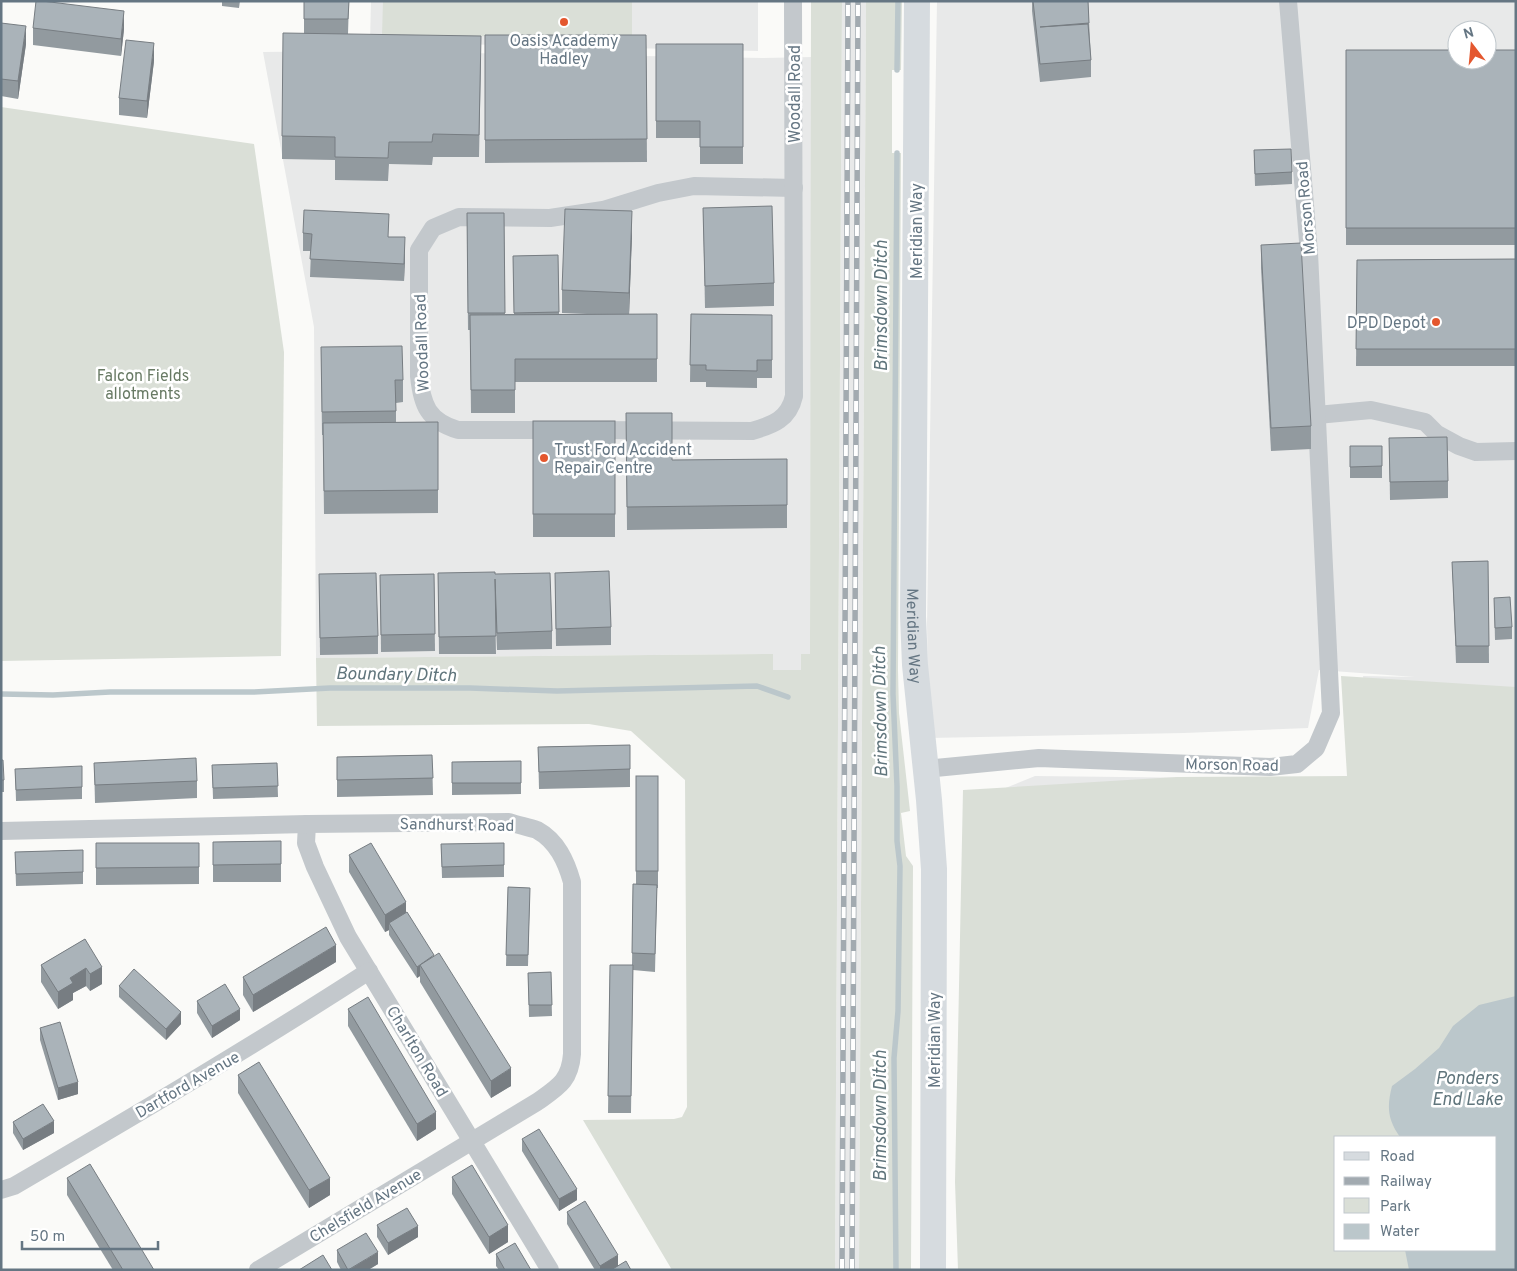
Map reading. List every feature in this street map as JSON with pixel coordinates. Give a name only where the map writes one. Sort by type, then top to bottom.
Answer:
[{"type":"main road","name":"Meridian Way","points":[[917,1],[913,616],[915,665],[934,869],[933,1270]]},
{"type":"street","name":"Woodall Road","points":[[793,1],[794,188],[794,396],[792,407],[784,416],[772,425],[752,431],[458,430],[443,425],[425,407],[420,391],[419,376],[419,250],[433,228],[459,217],[550,218],[603,210],[658,193],[694,186],[794,188]]},
{"type":"street","name":"Morson Road","points":[[925,770],[1038,758],[1270,767],[1297,764],[1316,748],[1331,713],[1309,252],[1288,1]]},
{"type":"street","points":[[1317,415],[1371,410],[1425,422],[1437,434],[1476,452],[1516,451]]},
{"type":"street","name":"Sandhurst Road","points":[[1,831],[307,824],[510,822],[536,830],[552,841],[566,862],[572,882],[571,1065],[563,1083],[554,1090],[472,1140]]},
{"type":"street","name":"Charlton Road","points":[[307,824],[306,844],[348,936],[550,1270]]},
{"type":"street","name":"Dartford Avenue","points":[[1,1190],[14,1186],[153,1103],[199,1078],[369,971]]},
{"type":"street","name":"Chelsfield Avenue","points":[[258,1270],[472,1140]]},
{"type":"shaded area","name":"Oasis Academy Hadley","points":[[371,1],[758,1],[758,51],[370,42]]},
{"type":"shaded area","points":[[842,1],[866,1],[859,1270],[835,1270]]},
{"type":"shaded area","points":[[937,1],[1516,1],[1516,1270],[958,1270],[1003,789],[1035,776],[1386,780],[1368,728],[1363,676],[1415,677],[1319,670],[1308,728],[1184,733],[929,738],[927,624]]},
{"type":"shaded area","points":[[350,51],[763,58],[812,57],[810,654],[801,654],[801,670],[773,670],[773,654],[316,658],[314,327],[263,52]]},
{"type":"green space","points":[[383,1],[632,1],[632,38],[382,35]]},
{"type":"green space","points":[[811,1],[842,1],[835,1270],[672,1270],[583,1120],[674,1119],[682,1117],[687,1107],[685,780],[631,731],[589,724],[317,726],[316,658],[773,654],[773,670],[801,670],[801,654],[810,654]]},
{"type":"green space","points":[[866,1],[902,1],[901,70],[892,70],[892,153],[901,153],[898,670],[899,713],[910,811],[901,813],[906,856],[913,866],[911,1270],[859,1270]]},
{"type":"green space","name":"Falcon Fields allotments","points":[[1,107],[254,144],[284,352],[281,656],[1,661]]},
{"type":"green space","points":[[1341,676],[1516,687],[1516,1270],[958,1270],[955,1182],[963,790],[1177,777],[1347,776]]},
{"type":"water","name":"Ponders End Lake","points":[[1516,996],[1516,1270],[1409,1270],[1405,1251],[1497,1251],[1497,1136],[1399,1136],[1389,1112],[1392,1086],[1439,1048],[1453,1026],[1479,1005]]},
{"type":"building","points":[[36,1],[124,11],[121,39],[33,28]]},
{"type":"building","points":[[304,1],[349,1],[348,19],[304,19]]},
{"type":"building","points":[[1033,1],[1088,1],[1089,23],[1040,27],[1088,24],[1091,60],[1040,64]]},
{"type":"building","points":[[1,23],[26,26],[18,81],[1,79]]},
{"type":"building","points":[[283,33],[481,36],[479,135],[433,134],[432,142],[389,142],[388,158],[335,157],[335,137],[282,136]]},
{"type":"building","points":[[485,35],[646,35],[647,139],[485,140]]},
{"type":"building","points":[[126,40],[154,43],[147,101],[119,98]]},
{"type":"building","points":[[656,44],[743,44],[743,147],[700,147],[700,121],[656,121]]},
{"type":"building","points":[[1346,50],[1447,50],[1447,70],[1497,70],[1497,50],[1516,50],[1516,228],[1346,228]]},
{"type":"building","points":[[1291,149],[1292,172],[1255,174],[1254,150]]},
{"type":"building","points":[[772,206],[774,283],[705,286],[703,208]]},
{"type":"building","points":[[565,209],[632,211],[629,293],[562,290]]},
{"type":"building","points":[[304,210],[389,214],[388,237],[405,237],[404,264],[310,259],[312,234],[303,233]]},
{"type":"building","points":[[467,213],[504,213],[505,313],[468,313]]},
{"type":"building","points":[[1301,243],[1311,426],[1271,428],[1261,245]]},
{"type":"building","points":[[558,255],[559,312],[514,313],[513,256]]},
{"type":"building","name":"DPD Depot","points":[[1516,259],[1516,349],[1356,349],[1357,260]]},
{"type":"building","points":[[657,314],[657,359],[515,359],[515,390],[471,390],[470,315]]},
{"type":"building","points":[[691,314],[772,315],[772,360],[757,360],[757,371],[706,370],[706,365],[690,365]]},
{"type":"building","points":[[402,346],[403,380],[395,380],[396,411],[322,412],[321,347]]},
{"type":"building","points":[[626,413],[672,413],[672,460],[787,459],[787,505],[627,507]]},
{"type":"building","points":[[533,421],[615,421],[615,514],[533,514]]},
{"type":"building","points":[[438,422],[438,490],[324,491],[323,423]]},
{"type":"building","points":[[1447,437],[1448,481],[1390,482],[1389,438]]},
{"type":"building","points":[[1350,446],[1382,446],[1382,466],[1350,467]]},
{"type":"building","points":[[1488,561],[1489,646],[1456,646],[1452,562]]},
{"type":"building","points":[[609,571],[611,627],[556,629],[555,573]]},
{"type":"building","points":[[495,572],[495,574],[550,573],[552,631],[497,633],[495,579],[496,636],[439,637],[438,573]]},
{"type":"building","points":[[376,573],[378,636],[320,638],[319,574]]},
{"type":"building","points":[[434,574],[435,634],[381,635],[380,575]]},
{"type":"building","points":[[1510,597],[1512,627],[1495,628],[1494,598]]},
{"type":"building","points":[[630,745],[630,769],[539,772],[538,747]]},
{"type":"building","points":[[432,755],[433,778],[337,780],[337,757]]},
{"type":"building","points":[[196,758],[197,781],[95,785],[94,763]]},
{"type":"building","points":[[1,760],[3,760],[4,780],[1,780]]},
{"type":"building","points":[[521,761],[521,783],[452,783],[452,762]]},
{"type":"building","points":[[277,763],[278,786],[213,788],[212,765]]},
{"type":"building","points":[[82,766],[82,787],[16,790],[15,769]]},
{"type":"building","points":[[636,776],[658,776],[658,871],[636,871]]},
{"type":"building","points":[[281,841],[281,864],[213,865],[213,842]]},
{"type":"building","points":[[96,843],[199,843],[199,867],[96,868]]},
{"type":"building","points":[[371,843],[406,902],[385,915],[349,855]]},
{"type":"building","points":[[504,843],[504,865],[442,867],[441,844]]},
{"type":"building","points":[[83,850],[83,872],[16,874],[15,852]]},
{"type":"building","points":[[633,884],[657,885],[655,954],[632,953]]},
{"type":"building","points":[[508,887],[530,888],[528,955],[506,955]]},
{"type":"building","points":[[407,912],[434,955],[417,967],[389,923]]},
{"type":"building","points":[[326,927],[336,945],[253,995],[243,977]]},
{"type":"building","points":[[85,939],[102,967],[90,974],[86,968],[70,978],[73,983],[58,992],[41,965]]},
{"type":"building","points":[[439,953],[511,1068],[491,1081],[420,965]]},
{"type":"building","points":[[610,965],[633,965],[631,1096],[608,1096]]},
{"type":"building","points":[[134,969],[181,1012],[166,1029],[119,986]]},
{"type":"building","points":[[551,972],[552,1005],[529,1005],[528,973]]},
{"type":"building","points":[[225,984],[240,1009],[212,1026],[197,1001]]},
{"type":"building","points":[[368,997],[436,1112],[417,1124],[348,1009]]},
{"type":"building","points":[[60,1022],[78,1082],[58,1088],[40,1028]]},
{"type":"building","points":[[259,1062],[330,1178],[309,1190],[238,1075]]},
{"type":"building","points":[[43,1104],[54,1121],[23,1139],[13,1122]]},
{"type":"building","points":[[539,1129],[577,1189],[559,1199],[522,1139]]},
{"type":"building","points":[[90,1164],[154,1270],[123,1270],[67,1178]]},
{"type":"building","points":[[472,1165],[508,1225],[489,1237],[452,1177]]},
{"type":"building","points":[[585,1201],[618,1255],[600,1266],[567,1212]]},
{"type":"building","points":[[407,1208],[418,1226],[388,1243],[377,1225]]},
{"type":"building","points":[[366,1233],[378,1252],[348,1270],[337,1250]]},
{"type":"building","points":[[515,1243],[531,1270],[505,1270],[496,1254]]},
{"type":"building","points":[[323,1255],[332,1270],[299,1270]]},
{"type":"building","points":[[626,1261],[631,1270],[611,1270]]},
{"type":"waterway","name":"Brimsdown Ditch","points":[[897,70],[898,1]]},
{"type":"waterway","name":"Brimsdown Ditch","points":[[896,1270],[894,1058],[898,1011],[900,866],[897,841],[893,694],[897,153]]},
{"type":"waterway","name":"Boundary Ditch","points":[[1,694],[254,692],[330,688],[470,688],[557,691],[757,686],[788,697]]},
{"type":"railway","points":[[842,1270],[848,1]]},
{"type":"railway","points":[[852,1270],[858,1]]},
{"type":"place","name":"Oasis Academy Hadley","points":[[564,22]]},
{"type":"place","name":"DPD Depot","points":[[1436,322]]},
{"type":"place","name":"Trust Ford Accident Repair Centre","points":[[544,458]]}]
